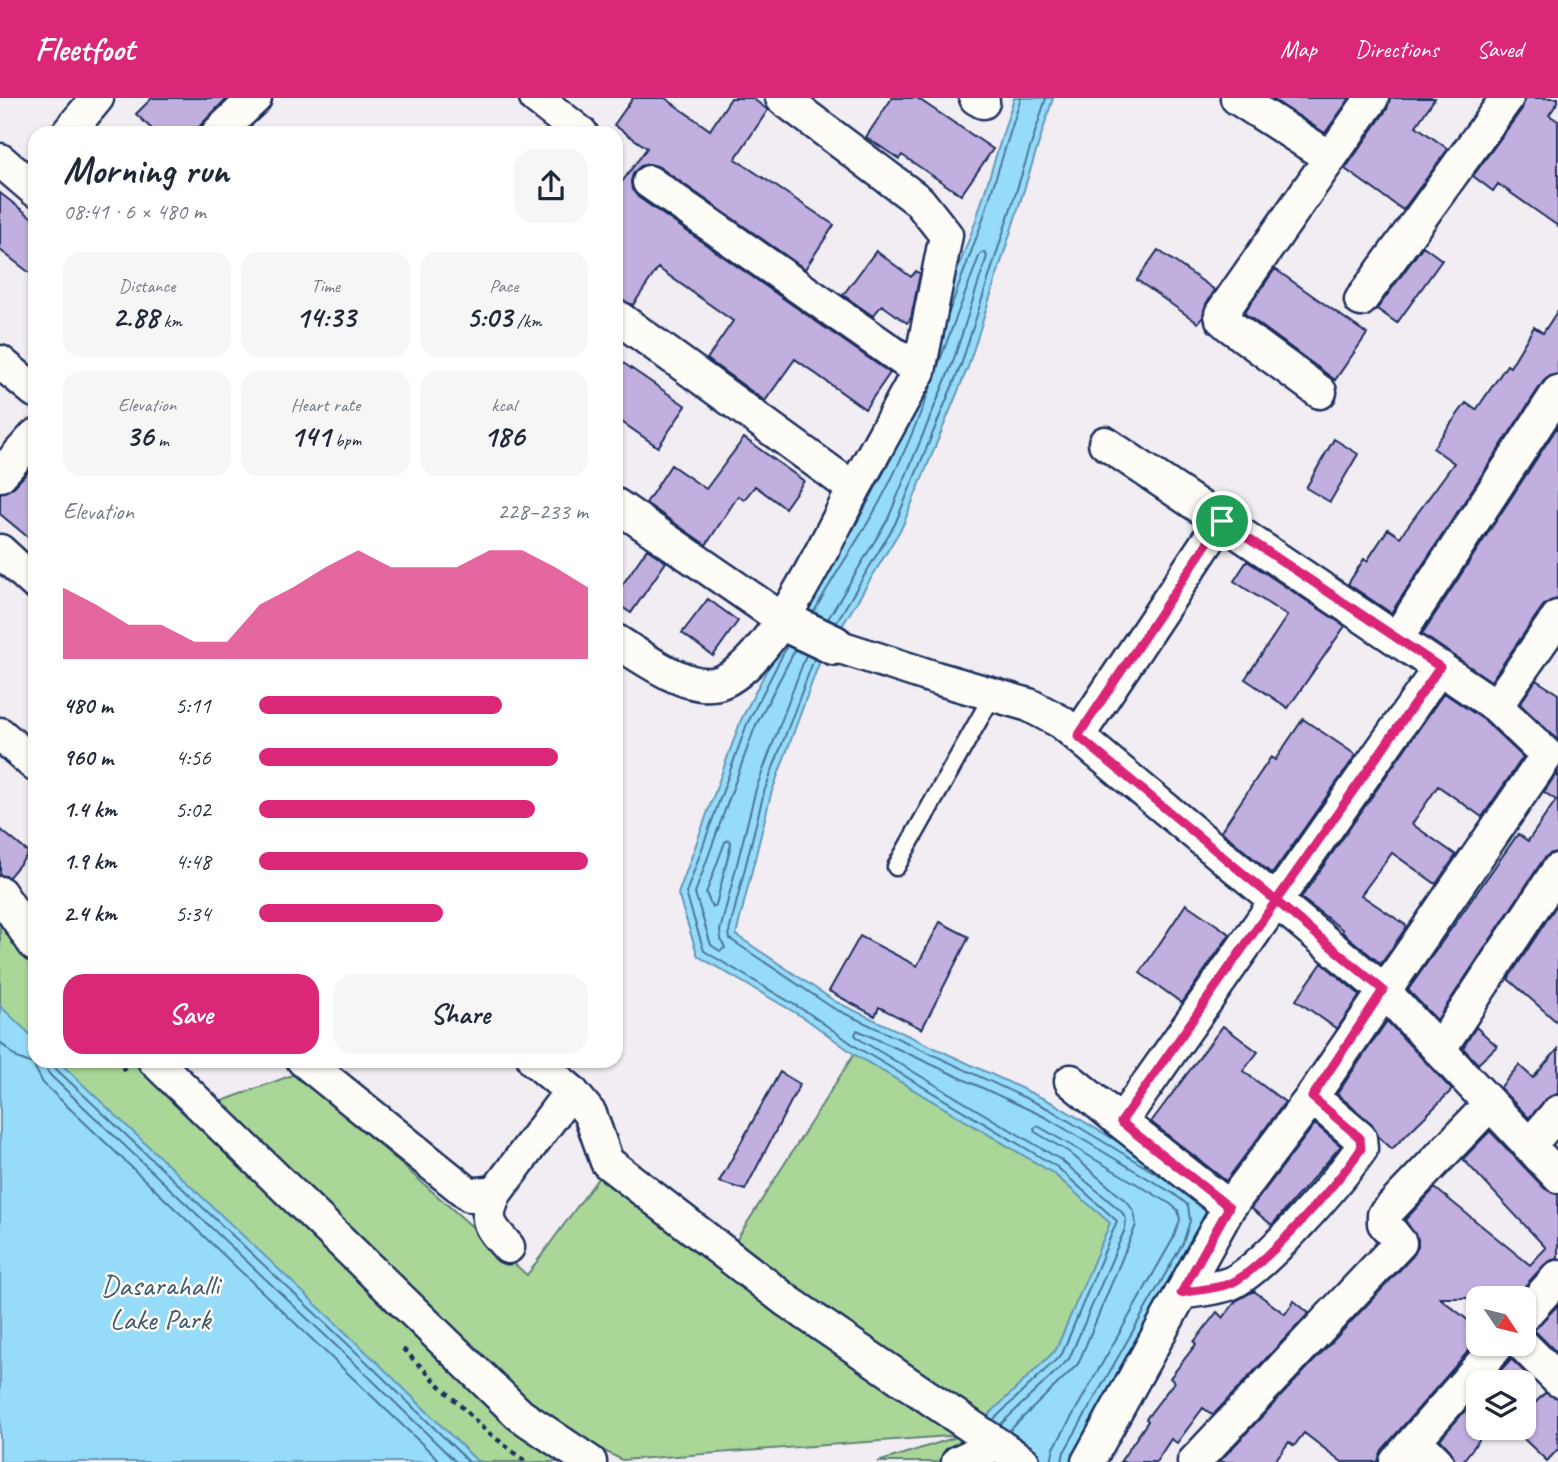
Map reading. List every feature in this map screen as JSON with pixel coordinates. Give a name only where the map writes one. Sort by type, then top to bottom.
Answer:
[{"type":"street","points":[[74,126],[97,98]]},
{"type":"street","points":[[225,126],[255,98]]},
{"type":"street","points":[[536,98],[572,126]]},
{"type":"street","points":[[623,645],[668,672],[692,681],[713,684],[728,678],[747,664],[789,623],[854,489],[919,371],[946,235],[919,201],[782,98]]},
{"type":"street","points":[[1237,98],[1329,158]]},
{"type":"street","points":[[1321,392],[1229,325],[1221,314],[1371,98]]},
{"type":"street","points":[[1361,300],[1507,98]]},
{"type":"street","points":[[0,160],[28,179]]},
{"type":"street","points":[[649,181],[919,371]]},
{"type":"street","points":[[623,321],[854,489]]},
{"type":"street","points":[[0,362],[28,385]]},
{"type":"street","points":[[1397,638],[1558,392]]},
{"type":"street","points":[[1088,1462],[1229,1207],[1312,1097],[1547,755],[1496,706],[1105,443]]},
{"type":"street","points":[[0,475],[28,444]]},
{"type":"street","points":[[623,510],[789,623],[834,645],[1029,705],[1049,714],[1383,990],[1558,1176]]},
{"type":"street","points":[[1078,736],[1222,521]]},
{"type":"street","points":[[0,551],[28,577]]},
{"type":"street","points":[[1496,706],[1558,617]]},
{"type":"street","points":[[1121,1122],[1440,667]]},
{"type":"street","points":[[0,734],[28,759]]},
{"type":"street","points":[[1439,1050],[1558,870]]},
{"type":"street","points":[[0,893],[28,935]]},
{"type":"street","points":[[162,1068],[520,1415],[590,1462]]},
{"type":"street","points":[[313,1068],[470,1195],[496,1192]]},
{"type":"street","points":[[544,1068],[571,1091],[590,1114],[607,1162],[787,1301],[1008,1451]]},
{"type":"street","points":[[1071,1081],[1229,1207]]},
{"type":"street","points":[[508,1247],[492,1229],[488,1209],[496,1192],[571,1091]]},
{"type":"street","points":[[1181,1293],[1229,1284],[1247,1274],[1303,1217],[1361,1149],[1360,1138],[1312,1097]]},
{"type":"street","points":[[1194,1462],[1400,1242],[1384,1223],[1384,1215],[1490,1104]]},
{"type":"street","points":[[1529,1146],[1558,1112]]},
{"type":"street","points":[[1536,1302],[1558,1277]]},
{"type":"street","points":[[1416,1455],[1490,1356]]},
{"type":"street","points":[[1534,1356],[1558,1380]]},
{"type":"street","points":[[958,1462],[1008,1451]]},
{"type":"lane","points":[[896,867],[994,694]]},
{"type":"green space","name":"Dasarahalli Lake Park","points":[[0,908],[28,946],[28,1068],[150,1068],[572,1462],[0,1462]]},
{"type":"green space","points":[[854,1054],[1053,1173],[1111,1223],[1056,1350],[968,1435],[975,1462],[878,1462],[963,1435],[622,1460],[531,1413],[217,1103],[298,1073],[527,1275],[599,1177],[720,1266]]},
{"type":"water","points":[[1014,98],[1053,98],[968,367],[902,527],[818,666],[771,794],[736,935],[836,1002],[1053,1103],[1203,1195],[1206,1222],[1076,1462],[975,1462],[968,1435],[1056,1350],[1110,1223],[1053,1173],[854,1054],[806,1019],[698,956],[678,894],[741,720],[817,572],[898,430],[975,223]]},
{"type":"water","name":"Dasarahalli Lake Park","points":[[0,1006],[28,1032],[28,1068],[65,1068],[379,1364],[476,1460],[483,1462],[0,1462]]},
{"type":"building","points":[[152,98],[227,98],[200,126],[149,126],[136,114]]},
{"type":"building","points":[[633,98],[665,98],[710,130],[731,98],[752,98],[768,110],[735,159],[834,225],[805,269],[659,167],[650,164],[641,166],[634,172],[632,189],[638,197],[890,373],[865,409],[795,359],[765,401],[707,359],[733,321],[658,268],[633,305],[623,301],[623,181],[647,148],[623,131],[623,126],[614,125]]},
{"type":"building","points":[[892,98],[917,98],[993,149],[961,195],[902,155],[899,159],[866,137]]},
{"type":"building","points":[[1271,98],[1350,98],[1325,133]]},
{"type":"building","points":[[1390,98],[1435,98],[1416,126],[1448,149],[1403,210],[1345,169],[1387,109]]},
{"type":"building","points":[[1525,98],[1558,98],[1549,115],[1558,121],[1558,226],[1498,184],[1493,191],[1473,176],[1522,109]]},
{"type":"building","points":[[0,193],[28,215],[28,272],[0,250]]},
{"type":"building","points":[[1423,246],[1442,260],[1397,323],[1377,309]]},
{"type":"building","points":[[1158,250],[1215,290],[1198,323],[1137,280]]},
{"type":"building","points":[[876,251],[911,277],[916,271],[920,274],[911,318],[907,323],[882,305],[873,316],[843,295]]},
{"type":"building","points":[[1275,269],[1367,334],[1335,380],[1244,313]]},
{"type":"building","points":[[1558,310],[1558,374],[1549,376],[1543,382],[1391,613],[1348,584],[1388,529],[1400,537],[1454,463],[1433,448],[1466,403],[1476,410],[1507,365],[1510,367],[1534,327],[1543,333]]},
{"type":"building","points":[[623,363],[686,406],[658,447],[623,423]]},
{"type":"building","points":[[1558,426],[1558,599],[1543,606],[1491,681],[1422,634]]},
{"type":"building","points":[[744,438],[804,481],[785,508],[755,486],[744,500],[738,496],[706,545],[646,503],[671,465],[706,489]]},
{"type":"building","points":[[1334,439],[1358,454],[1330,502],[1306,488]]},
{"type":"building","points":[[28,472],[28,537],[0,514],[0,493],[13,488]]},
{"type":"building","points":[[647,549],[666,562],[631,613],[623,608],[623,584]]},
{"type":"building","points":[[1247,561],[1345,626],[1288,708],[1245,679],[1287,616],[1234,581]]},
{"type":"building","points":[[708,599],[738,621],[713,656],[682,633]]},
{"type":"building","points":[[1536,680],[1558,694],[1558,740],[1520,704]]},
{"type":"building","points":[[1444,693],[1484,720],[1523,757],[1482,817],[1438,786],[1412,824],[1456,855],[1436,884],[1392,853],[1361,895],[1407,926],[1381,964],[1301,898]]},
{"type":"building","points":[[1303,719],[1356,755],[1272,874],[1221,831],[1271,757],[1275,760]]},
{"type":"building","points":[[1558,771],[1558,852],[1549,854],[1543,860],[1437,1020],[1408,990],[1518,834],[1528,841],[1556,800],[1544,792]]},
{"type":"building","points":[[0,829],[28,854],[9,877],[0,875]]},
{"type":"building","points":[[1558,903],[1558,1023],[1508,979]]},
{"type":"building","points":[[1186,904],[1230,934],[1182,1003],[1140,973]]},
{"type":"building","points":[[940,922],[969,937],[922,1029],[879,1007],[875,1016],[829,991],[860,936],[917,966]]},
{"type":"building","points":[[1322,963],[1360,995],[1337,1029],[1296,1000]]},
{"type":"building","points":[[1387,1021],[1452,1090],[1392,1149],[1378,1136],[1372,1124],[1337,1094]]},
{"type":"building","points":[[1223,1026],[1258,1052],[1243,1071],[1285,1102],[1226,1181],[1151,1122]]},
{"type":"building","points":[[1476,1027],[1497,1046],[1478,1064],[1463,1048]]},
{"type":"building","points":[[1558,1049],[1558,1094],[1545,1100],[1529,1118],[1500,1088],[1519,1065],[1533,1078]]},
{"type":"building","points":[[780,1072],[800,1084],[745,1190],[719,1182]]},
{"type":"building","points":[[1315,1124],[1341,1146],[1272,1225],[1251,1208]]},
{"type":"building","points":[[1490,1131],[1545,1189],[1558,1194],[1558,1259],[1544,1265],[1525,1286],[1466,1286],[1466,1298],[1440,1298],[1466,1319],[1466,1354],[1382,1450],[1378,1462],[1342,1462],[1304,1433],[1294,1446],[1289,1442],[1274,1462],[1219,1462],[1413,1256],[1418,1247],[1418,1239],[1405,1220],[1435,1188],[1530,1265],[1546,1248],[1463,1159]]},
{"type":"building","points":[[1254,1291],[1285,1314],[1294,1301],[1309,1313],[1213,1415],[1203,1408],[1177,1443],[1171,1439],[1156,1462],[1120,1462],[1148,1421],[1146,1419],[1174,1382],[1170,1378],[1217,1312],[1223,1318],[1236,1301]]},
{"type":"building","points":[[1558,1305],[1558,1354],[1536,1332],[1536,1328]]},
{"type":"building","points":[[1511,1359],[1522,1370],[1501,1370]]},
{"type":"building","points":[[1545,1393],[1558,1398],[1558,1449],[1547,1461],[1525,1440],[1536,1440],[1536,1402]]},
{"type":"building","points":[[1466,1410],[1466,1440],[1479,1440],[1462,1462],[1455,1462],[1450,1450],[1440,1439]]},
{"type":"route","points":[[1222,521],[1078,736],[1276,900],[1383,990],[1312,1097],[1360,1138],[1361,1149],[1303,1217],[1247,1274],[1229,1284],[1181,1293],[1229,1207],[1121,1122],[1276,900],[1440,667],[1222,521]]}]
